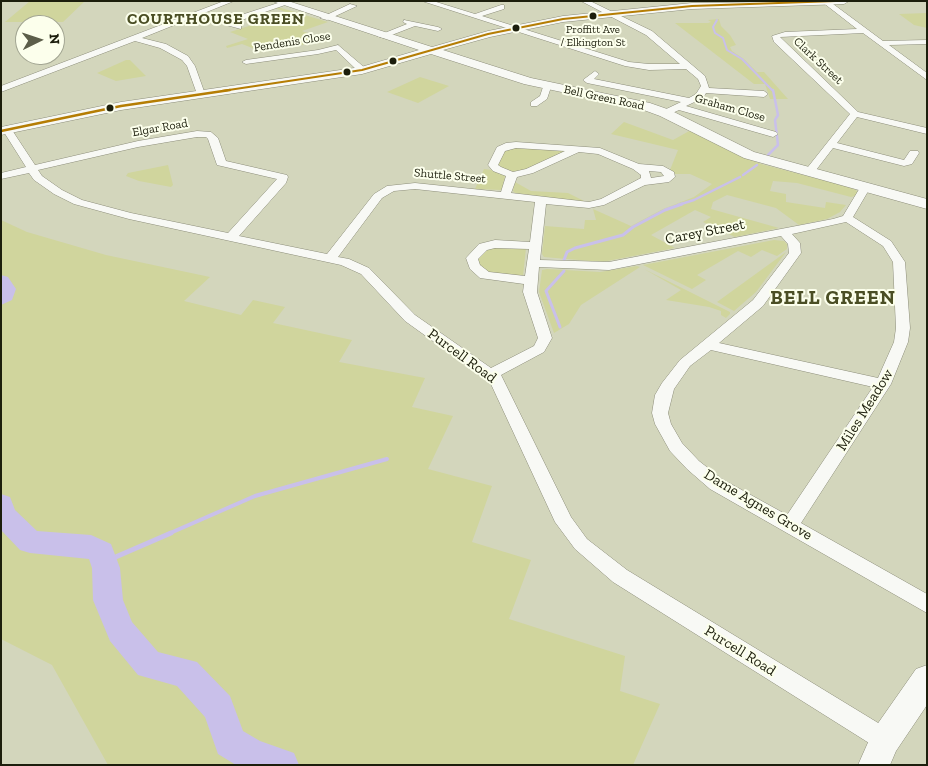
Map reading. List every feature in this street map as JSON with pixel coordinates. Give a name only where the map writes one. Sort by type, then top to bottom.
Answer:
[{"type":"street","points":[[1,89],[231,1]]},
{"type":"street","points":[[324,18],[357,8],[335,1]]},
{"type":"street","points":[[425,1],[633,65],[656,67],[690,66]]},
{"type":"street","points":[[435,4],[444,1]]},
{"type":"street","points":[[584,1],[649,33],[702,78],[705,86],[700,96],[665,113]]},
{"type":"street","points":[[825,1],[927,78]]},
{"type":"street","points":[[4,130],[121,106],[362,70],[511,29],[609,14],[682,7],[844,1]]},
{"type":"street","points":[[238,27],[229,22],[281,2]]},
{"type":"street","name":"Bell Green Road","points":[[281,2],[324,18],[546,87],[645,106],[665,113],[732,148],[767,161],[927,204]]},
{"type":"street","points":[[474,16],[501,7]]},
{"type":"street","points":[[381,36],[411,23],[438,29]]},
{"type":"street","name":"Clark Street","points":[[855,114],[776,38],[778,35],[785,34],[864,31]]},
{"type":"street","points":[[134,38],[163,46],[185,58],[191,66],[201,94]]},
{"type":"street","points":[[881,43],[927,42]]},
{"type":"street","name":"Pendenis Close","points":[[246,62],[318,52],[338,47],[362,70]]},
{"type":"street","points":[[595,74],[587,80],[691,101]]},
{"type":"street","points":[[534,104],[544,97],[546,87]]},
{"type":"street","points":[[704,90],[764,94]]},
{"type":"street","name":"Graham Close","points":[[679,107],[773,134]]},
{"type":"street","points":[[808,172],[855,114],[927,131]]},
{"type":"street","name":"Purcell Road","points":[[4,130],[38,178],[78,202],[129,216],[352,264],[365,271],[410,318],[491,374],[500,385],[564,522],[581,544],[620,576],[880,752]]},
{"type":"street","name":"Elgar Road","points":[[32,169],[138,144],[197,134],[208,134],[213,138],[221,163],[283,177],[282,181],[231,237]]},
{"type":"street","points":[[578,149],[529,171],[512,175],[495,168],[493,165],[501,149],[506,146],[516,145],[578,149],[600,151],[637,167],[646,174],[643,182]]},
{"type":"street","points":[[831,145],[904,163],[908,162],[914,153]]},
{"type":"street","name":"Shuttle Street","points":[[330,259],[378,196],[391,188],[415,186],[595,205],[643,182],[664,180],[669,178],[670,175],[662,169],[637,167]]},
{"type":"street","points":[[1,176],[32,169]]},
{"type":"street","points":[[505,195],[512,175]]},
{"type":"street","points":[[847,218],[865,188]]},
{"type":"street","points":[[491,374],[534,352],[543,344],[544,331],[532,298],[531,281],[540,199]]},
{"type":"street","name":"Carey Street","points":[[533,263],[589,267],[609,266],[785,233],[847,218]]},
{"type":"street","name":"Miles Meadow","points":[[790,524],[883,384],[896,355],[903,328],[899,262],[887,244],[847,218]]},
{"type":"street","name":"Dame Agnes Grove","points":[[785,233],[794,243],[795,254],[758,303],[685,363],[667,387],[661,403],[660,413],[663,424],[676,447],[704,475],[716,484],[790,524],[927,604]]},
{"type":"street","points":[[531,281],[486,275],[474,266],[472,258],[483,247],[495,244],[534,246]]},
{"type":"street","points":[[708,345],[883,384]]},
{"type":"street","points":[[880,752],[927,679]]},
{"type":"green space","points":[[30,1],[85,1],[65,20],[65,15],[15,15],[15,22],[5,22]]},
{"type":"green space","points":[[278,7],[328,22],[302,31],[313,35],[312,38],[317,40],[302,45],[294,43],[277,50],[270,47],[260,51],[242,44],[227,48],[226,46],[248,39],[230,32],[286,14],[286,12],[274,8]]},
{"type":"green space","points":[[927,13],[927,28],[914,25],[899,14]]},
{"type":"green space","points":[[719,19],[721,26],[736,45],[730,47],[732,51],[744,59],[757,72],[764,72],[788,99],[770,99],[765,84],[754,84],[675,23],[708,23],[711,22],[708,20]]},
{"type":"green space","points":[[130,60],[146,76],[116,81],[97,73]]},
{"type":"green space","points":[[420,77],[449,86],[418,103],[387,92]]},
{"type":"green space","points":[[624,122],[673,140],[691,130],[761,164],[853,188],[858,192],[855,196],[851,197],[797,183],[773,181],[770,191],[786,194],[786,202],[825,208],[826,202],[846,205],[840,212],[827,219],[799,225],[776,208],[727,195],[713,202],[711,209],[779,228],[735,237],[703,222],[711,217],[695,210],[651,235],[675,248],[602,262],[544,257],[542,254],[545,226],[584,229],[585,220],[596,220],[593,209],[631,226],[663,209],[694,197],[712,184],[690,174],[674,174],[670,170],[678,150],[611,134]]},
{"type":"green space","points":[[514,146],[564,149],[566,152],[527,170],[515,172],[499,168],[496,162],[503,151]]},
{"type":"green space","points":[[168,165],[173,185],[171,187],[139,181],[126,176],[128,173]]},
{"type":"green space","points":[[484,169],[492,170],[505,176],[502,190],[475,189]]},
{"type":"green space","points":[[515,182],[531,191],[568,193],[586,202],[515,193],[513,191]]},
{"type":"green space","points":[[1,220],[27,232],[106,255],[210,277],[184,301],[241,315],[253,300],[285,307],[273,323],[352,340],[339,362],[425,378],[412,407],[453,416],[428,469],[492,486],[472,542],[531,560],[509,619],[625,656],[620,691],[660,704],[633,765],[108,765],[52,665],[1,639]]},
{"type":"green space","points":[[774,240],[784,241],[787,244],[787,249],[777,256],[762,250],[751,257],[738,251],[697,275],[706,280],[692,289],[643,265]]},
{"type":"green space","points":[[493,247],[526,248],[523,276],[503,276],[482,270],[477,257],[480,253]]},
{"type":"green space","points":[[786,252],[756,292],[734,311],[717,302]]},
{"type":"green space","points":[[640,267],[581,305],[569,324],[554,333],[539,292],[542,270],[600,272]]},
{"type":"green space","points":[[644,269],[730,312],[730,314],[726,318],[721,315],[721,311],[709,307],[666,300],[681,290]]},
{"type":"waterway","points":[[717,20],[713,27],[715,33],[723,38],[727,50],[742,59],[773,91]]},
{"type":"waterway","points":[[768,155],[778,145],[775,120],[778,115],[773,90]]},
{"type":"waterway","points":[[743,175],[757,165]]},
{"type":"waterway","points":[[678,205],[694,200],[740,177]]},
{"type":"waterway","points":[[564,260],[567,252],[575,248],[623,235],[633,227],[665,210],[682,204]]},
{"type":"waterway","points":[[560,327],[546,291],[564,271]]},
{"type":"waterway","points":[[1,281],[6,289],[5,296],[1,299]]},
{"type":"waterway","points":[[168,534],[255,496],[387,459]]},
{"type":"waterway","points":[[1,504],[3,515],[30,542],[91,547],[101,552],[106,568],[108,600],[121,631],[149,665],[186,673],[218,707],[230,742],[252,755],[282,765]]},
{"type":"waterway","points":[[104,562],[171,533]]},
{"type":"transit line","points":[[1,131],[121,106],[362,70],[488,34],[563,19],[692,6],[836,1]]},
{"type":"place","name":"Proffitt Ave / Elkington St","points":[[593,16]]},
{"type":"district","name":"COURTHOUSE GREEN","points":[[216,19]]},
{"type":"district","name":"BELL GREEN","points":[[833,298]]}]
